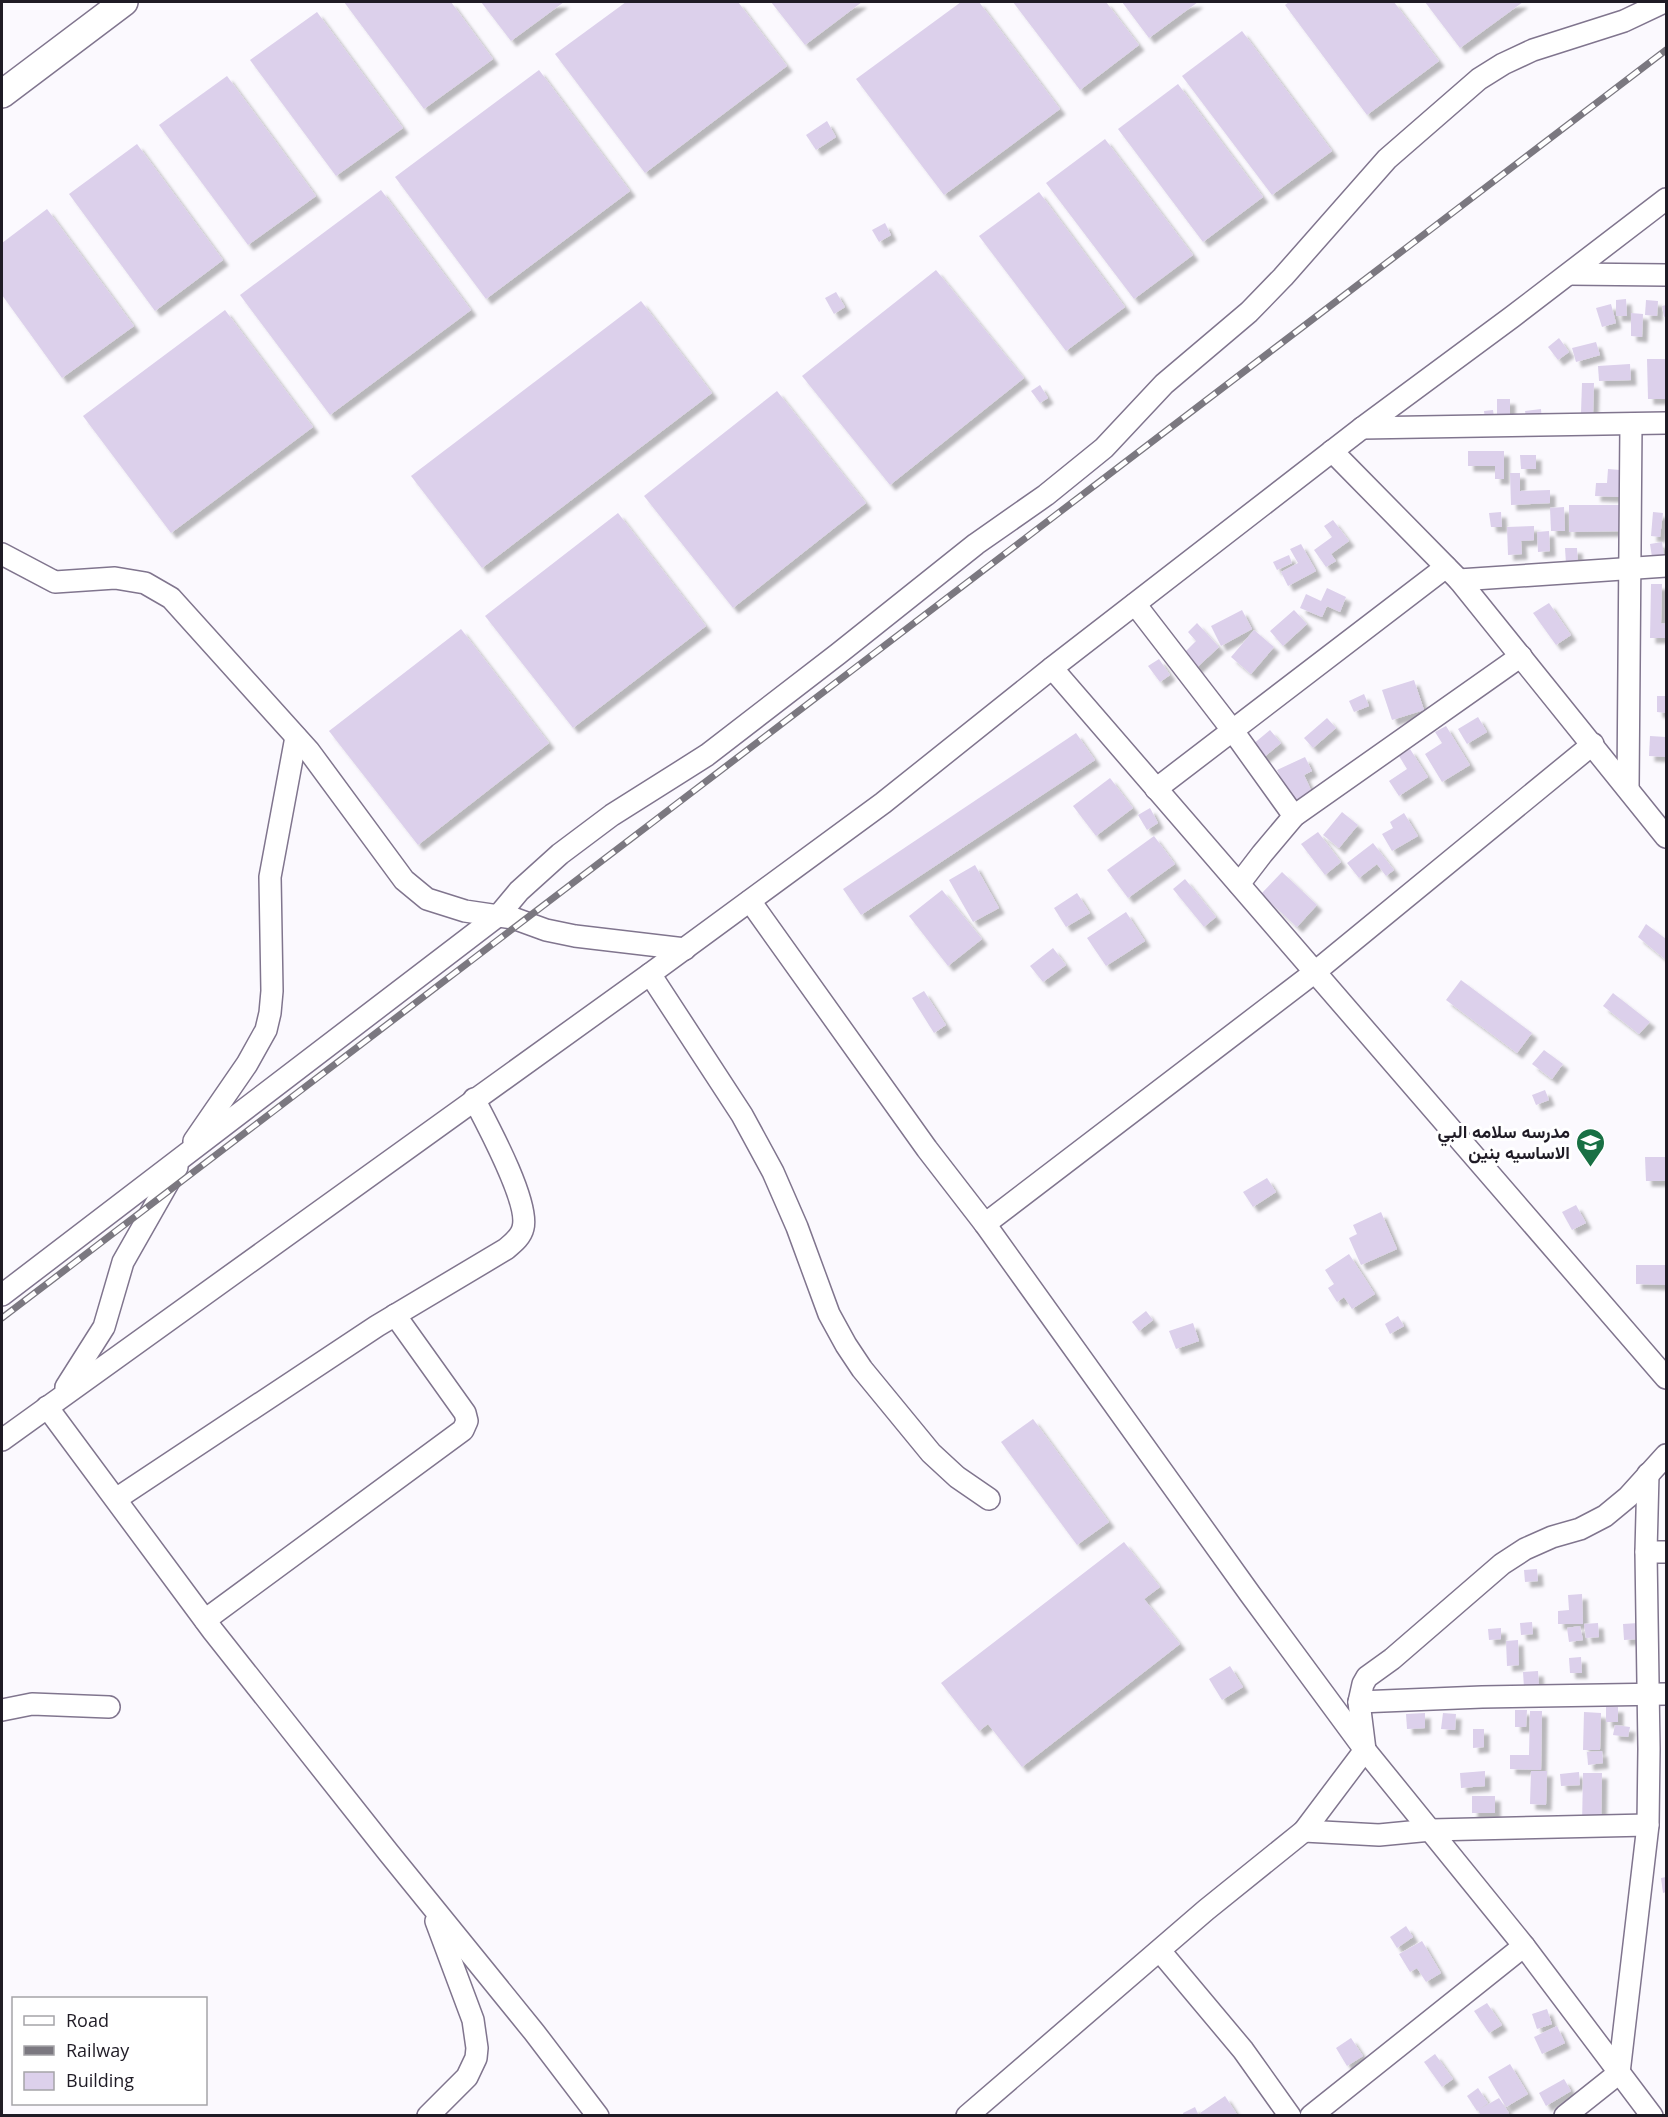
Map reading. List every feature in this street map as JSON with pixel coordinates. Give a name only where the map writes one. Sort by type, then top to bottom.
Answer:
[{"type":"main road","points":[[2,94],[124,2]]},
{"type":"street","points":[[2,1295],[499,915],[519,891],[560,854],[612,815],[707,755],[976,544],[1046,495],[1104,448],[1164,384],[1249,312],[1387,159],[1479,79],[1503,64],[1533,50],[1624,21],[1664,2]]},
{"type":"street","points":[[2,1440],[685,949],[883,803],[1052,668],[1332,451],[1666,199]]},
{"type":"street","points":[[1569,274],[1666,275]]},
{"type":"street","points":[[1362,428],[1666,423]]},
{"type":"street","points":[[1628,788],[1631,424]]},
{"type":"street","points":[[1332,451],[1453,573],[1666,837]]},
{"type":"street","points":[[2,554],[54,582],[115,578],[145,583],[171,598],[309,752],[404,880],[427,899],[465,911],[499,915],[546,930],[575,936],[685,949]]},
{"type":"street","points":[[1156,789],[1453,573],[1666,566]]},
{"type":"street","points":[[1135,604],[1233,731],[1294,816]]},
{"type":"street","points":[[1239,885],[1294,816],[1521,656]]},
{"type":"street","points":[[1052,668],[1666,1378]]},
{"type":"street","points":[[53,1403],[104,1327],[123,1262],[182,1157],[247,1064],[266,1030],[272,991],[270,877],[290,759],[296,737]]},
{"type":"street","points":[[985,1224],[1315,972],[1593,744]]},
{"type":"street","points":[[750,901],[927,1149],[985,1224],[1365,1749],[1524,1946],[1652,2115]]},
{"type":"street","points":[[650,974],[742,1115],[773,1172],[797,1227],[829,1314],[846,1345],[862,1369],[931,1454],[957,1477],[989,1499]]},
{"type":"street","points":[[116,1499],[395,1315],[506,1249],[516,1240],[524,1227],[523,1208],[499,1150],[474,1099]]},
{"type":"street","points":[[205,1620],[463,1430],[467,1421],[465,1413],[395,1315]]},
{"type":"street","points":[[53,1403],[116,1499],[205,1620],[598,2115]]},
{"type":"street","points":[[967,2115],[1206,1910],[1304,1831],[1365,1749],[1359,1702],[1367,1677],[1392,1659],[1502,1564],[1524,1549],[1605,1516],[1628,1497],[1666,1455]]},
{"type":"street","points":[[1565,2115],[1619,2073],[1648,1825],[1649,1749],[1657,1694],[1656,1552],[1648,1474]]},
{"type":"street","points":[[1359,1702],[1657,1694]]},
{"type":"street","points":[[2,1710],[32,1704],[109,1707]]},
{"type":"street","points":[[1304,1831],[1379,1835],[1431,1830],[1648,1825]]},
{"type":"street","points":[[428,2115],[467,2077],[476,2058],[477,2048],[473,2020],[430,1904]]},
{"type":"street","points":[[1311,2115],[1524,1946]]},
{"type":"street","points":[[1160,1951],[1243,2050],[1290,2115]]},
{"type":"building","points":[[344,2],[451,2],[493,59],[424,109]]},
{"type":"building","points":[[481,2],[564,2],[511,41]]},
{"type":"building","points":[[626,2],[738,2],[787,66],[645,173],[555,54]]},
{"type":"building","points":[[771,2],[862,2],[805,45]]},
{"type":"building","points":[[961,2],[979,2],[1060,109],[944,195],[856,79]]},
{"type":"building","points":[[1013,2],[1106,2],[1139,45],[1080,90]]},
{"type":"building","points":[[1122,2],[1198,2],[1149,38]]},
{"type":"building","points":[[1289,2],[1394,2],[1439,61],[1367,115],[1285,5]]},
{"type":"building","points":[[1425,2],[1523,2],[1460,48]]},
{"type":"building","points":[[317,12],[403,128],[336,176],[250,60]]},
{"type":"building","points":[[1242,31],[1332,151],[1272,195],[1182,76]]},
{"type":"building","points":[[539,70],[630,191],[486,299],[395,177]]},
{"type":"building","points":[[227,76],[316,196],[248,245],[159,125]]},
{"type":"building","points":[[1178,84],[1263,197],[1203,242],[1118,129]]},
{"type":"building","points":[[827,121],[836,137],[816,150],[806,135]]},
{"type":"building","points":[[1105,139],[1193,255],[1134,299],[1046,183]]},
{"type":"building","points":[[137,144],[223,260],[155,311],[69,194]]},
{"type":"building","points":[[381,190],[471,310],[330,415],[240,295]]},
{"type":"building","points":[[1039,192],[1125,307],[1066,351],[979,236]]},
{"type":"building","points":[[47,209],[134,326],[62,378],[2,295],[2,243]]},
{"type":"building","points":[[885,223],[891,235],[879,242],[872,230]]},
{"type":"building","points":[[936,270],[1024,378],[890,485],[802,376]]},
{"type":"building","points":[[836,292],[845,307],[834,314],[825,298]]},
{"type":"building","points":[[1626,299],[1627,316],[1616,316],[1616,300]]},
{"type":"building","points":[[1646,300],[1658,301],[1657,316],[1645,315]]},
{"type":"building","points":[[641,301],[712,393],[482,568],[411,476]]},
{"type":"building","points":[[1611,304],[1616,323],[1602,327],[1596,308]]},
{"type":"building","points":[[1666,305],[1666,316],[1664,317],[1662,306]]},
{"type":"building","points":[[225,310],[313,427],[171,533],[83,416]]},
{"type":"building","points":[[1631,313],[1643,314],[1642,337],[1631,336]]},
{"type":"building","points":[[1559,338],[1569,352],[1558,360],[1548,347]]},
{"type":"building","points":[[1596,342],[1600,355],[1576,362],[1572,348]]},
{"type":"building","points":[[1647,359],[1666,359],[1666,399],[1648,399]]},
{"type":"building","points":[[1630,364],[1631,380],[1599,381],[1598,366]]},
{"type":"building","points":[[1582,383],[1594,383],[1593,413],[1581,413]]},
{"type":"building","points":[[1040,385],[1048,398],[1040,403],[1031,391]]},
{"type":"building","points":[[777,391],[866,503],[733,608],[644,496]]},
{"type":"building","points":[[1497,399],[1510,399],[1510,422],[1497,422]]},
{"type":"building","points":[[1541,409],[1542,420],[1527,422],[1525,411]]},
{"type":"building","points":[[1493,410],[1495,424],[1486,426],[1484,411]]},
{"type":"building","points":[[1468,451],[1504,451],[1504,479],[1495,479],[1495,466],[1468,466]]},
{"type":"building","points":[[1520,455],[1536,455],[1536,469],[1521,469]]},
{"type":"building","points":[[1608,469],[1620,470],[1619,497],[1595,496],[1596,483],[1607,483]]},
{"type":"building","points":[[1510,473],[1520,473],[1520,491],[1550,490],[1550,503],[1511,505]]},
{"type":"building","points":[[1569,505],[1623,505],[1623,531],[1569,532]]},
{"type":"building","points":[[1564,507],[1565,531],[1551,531],[1550,508]]},
{"type":"building","points":[[1501,512],[1502,527],[1491,527],[1489,513]]},
{"type":"building","points":[[1653,512],[1663,513],[1660,537],[1651,536]]},
{"type":"building","points":[[618,513],[706,626],[573,728],[485,616]]},
{"type":"building","points":[[1333,520],[1349,541],[1331,554],[1336,561],[1326,567],[1314,550],[1332,537],[1324,526]]},
{"type":"building","points":[[1534,526],[1534,540],[1521,541],[1522,554],[1508,555],[1507,527]]},
{"type":"building","points":[[1549,531],[1550,551],[1538,552],[1537,532]]},
{"type":"building","points":[[1662,542],[1664,556],[1652,557],[1650,544]]},
{"type":"building","points":[[1301,544],[1316,571],[1288,586],[1281,572],[1298,563],[1290,549]]},
{"type":"building","points":[[1565,548],[1577,548],[1578,563],[1566,564]]},
{"type":"building","points":[[1289,555],[1292,563],[1277,570],[1273,562]]},
{"type":"building","points":[[1651,584],[1662,584],[1661,623],[1666,624],[1666,638],[1650,638]]},
{"type":"building","points":[[1327,588],[1346,597],[1340,612],[1327,606],[1322,617],[1300,608],[1306,594],[1321,601]]},
{"type":"building","points":[[1549,603],[1571,635],[1556,645],[1533,613]]},
{"type":"building","points":[[1242,610],[1252,629],[1221,646],[1211,626]]},
{"type":"building","points":[[1294,610],[1307,624],[1283,646],[1270,631]]},
{"type":"building","points":[[1197,623],[1219,647],[1192,672],[1179,658],[1196,641],[1188,632]]},
{"type":"building","points":[[461,629],[549,743],[418,845],[329,731]]},
{"type":"building","points":[[1254,630],[1274,647],[1251,674],[1231,657]]},
{"type":"building","points":[[1159,659],[1170,675],[1160,682],[1148,666]]},
{"type":"building","points":[[1414,680],[1424,710],[1392,720],[1382,690]]},
{"type":"building","points":[[1364,694],[1369,706],[1354,712],[1349,701]]},
{"type":"building","points":[[1657,696],[1666,696],[1666,713],[1657,712]]},
{"type":"building","points":[[1478,717],[1487,732],[1467,744],[1458,729]]},
{"type":"building","points":[[1327,718],[1336,728],[1313,748],[1304,738]]},
{"type":"building","points":[[1446,726],[1470,765],[1442,782],[1425,754],[1442,743],[1435,732]]},
{"type":"building","points":[[1270,730],[1281,743],[1263,758],[1252,745]]},
{"type":"building","points":[[1076,733],[1095,760],[861,915],[843,889]]},
{"type":"building","points":[[1650,736],[1666,737],[1666,757],[1649,756]]},
{"type":"building","points":[[1410,749],[1428,777],[1399,796],[1389,781],[1407,769],[1399,756]]},
{"type":"building","points":[[1305,757],[1312,771],[1304,775],[1312,792],[1292,801],[1277,770]]},
{"type":"building","points":[[1110,778],[1133,808],[1096,836],[1073,806]]},
{"type":"building","points":[[1150,808],[1158,823],[1147,830],[1138,815]]},
{"type":"building","points":[[1342,812],[1358,825],[1339,848],[1323,835]]},
{"type":"building","points":[[1404,813],[1418,836],[1392,851],[1382,834],[1393,828],[1390,822]]},
{"type":"building","points":[[1318,832],[1341,862],[1325,875],[1301,844]]},
{"type":"building","points":[[1154,836],[1175,864],[1128,898],[1107,870]]},
{"type":"building","points":[[1373,843],[1394,870],[1386,876],[1377,864],[1359,878],[1347,863]]},
{"type":"building","points":[[975,865],[999,908],[973,922],[949,880]]},
{"type":"building","points":[[1282,872],[1317,905],[1297,927],[1261,894]]},
{"type":"building","points":[[1185,879],[1216,917],[1204,927],[1173,889]]},
{"type":"building","points":[[942,890],[982,939],[948,966],[909,916]]},
{"type":"building","points":[[1077,893],[1090,913],[1066,927],[1054,908]]},
{"type":"building","points":[[1126,912],[1145,941],[1106,966],[1087,938]]},
{"type":"building","points":[[1646,924],[1666,939],[1666,960],[1638,937]]},
{"type":"building","points":[[1053,948],[1066,965],[1043,982],[1030,966]]},
{"type":"building","points":[[1461,980],[1532,1033],[1517,1053],[1446,1000]]},
{"type":"building","points":[[924,991],[946,1025],[934,1033],[912,998]]},
{"type":"building","points":[[1613,993],[1650,1022],[1639,1034],[1603,1006]]},
{"type":"building","points":[[1544,1050],[1563,1064],[1552,1079],[1532,1064]]},
{"type":"building","points":[[1545,1090],[1549,1100],[1536,1105],[1532,1095]]},
{"type":"building","points":[[1645,1157],[1666,1157],[1666,1181],[1646,1181]]},
{"type":"building","points":[[1267,1178],[1276,1192],[1253,1207],[1243,1192]]},
{"type":"building","points":[[1576,1205],[1586,1223],[1572,1230],[1562,1212]]},
{"type":"building","points":[[1381,1212],[1397,1249],[1361,1265],[1349,1238],[1357,1234],[1353,1225]]},
{"type":"building","points":[[1349,1254],[1375,1294],[1352,1309],[1344,1297],[1337,1302],[1328,1288],[1334,1284],[1325,1270]]},
{"type":"building","points":[[1636,1265],[1666,1265],[1666,1285],[1636,1284]]},
{"type":"building","points":[[1146,1311],[1153,1320],[1139,1331],[1132,1322]]},
{"type":"building","points":[[1398,1316],[1404,1326],[1390,1334],[1385,1324]]},
{"type":"building","points":[[1193,1323],[1199,1341],[1176,1349],[1169,1331]]},
{"type":"building","points":[[1033,1419],[1109,1522],[1077,1545],[1001,1442]]},
{"type":"building","points":[[1124,1542],[1160,1587],[1144,1599],[1180,1644],[1022,1767],[988,1724],[979,1731],[941,1683]]},
{"type":"building","points":[[1537,1569],[1538,1581],[1525,1582],[1524,1570]]},
{"type":"building","points":[[1582,1594],[1583,1624],[1558,1624],[1558,1611],[1569,1610],[1568,1595]]},
{"type":"building","points":[[1532,1622],[1533,1634],[1521,1635],[1520,1623]]},
{"type":"building","points":[[1598,1623],[1599,1637],[1586,1638],[1584,1624]]},
{"type":"building","points":[[1638,1623],[1638,1639],[1624,1640],[1623,1624]]},
{"type":"building","points":[[1580,1626],[1583,1640],[1569,1642],[1567,1628]]},
{"type":"building","points":[[1501,1628],[1501,1639],[1489,1640],[1488,1629]]},
{"type":"building","points":[[1518,1640],[1519,1665],[1507,1666],[1506,1641]]},
{"type":"building","points":[[1581,1657],[1582,1673],[1570,1673],[1569,1658]]},
{"type":"building","points":[[1230,1666],[1243,1687],[1222,1700],[1209,1679]]},
{"type":"building","points":[[1538,1671],[1539,1686],[1524,1688],[1523,1672]]},
{"type":"building","points":[[1606,1707],[1618,1707],[1618,1722],[1606,1722]]},
{"type":"building","points":[[1515,1710],[1527,1710],[1526,1727],[1515,1727]]},
{"type":"building","points":[[1530,1711],[1542,1711],[1541,1770],[1510,1769],[1510,1755],[1529,1755]]},
{"type":"building","points":[[1584,1712],[1601,1713],[1600,1750],[1583,1750]]},
{"type":"building","points":[[1425,1713],[1425,1728],[1407,1729],[1406,1714]]},
{"type":"building","points":[[1443,1713],[1456,1714],[1455,1730],[1441,1729]]},
{"type":"building","points":[[1615,1725],[1630,1727],[1628,1737],[1613,1735]]},
{"type":"building","points":[[1473,1729],[1484,1729],[1484,1747],[1473,1748]]},
{"type":"building","points":[[1602,1751],[1603,1763],[1588,1765],[1587,1752]]},
{"type":"building","points":[[1485,1771],[1485,1786],[1461,1788],[1460,1773]]},
{"type":"building","points":[[1531,1771],[1547,1771],[1546,1805],[1530,1804]]},
{"type":"building","points":[[1579,1772],[1580,1785],[1561,1786],[1560,1774]]},
{"type":"building","points":[[1583,1773],[1602,1773],[1601,1827],[1582,1826]]},
{"type":"building","points":[[1472,1796],[1495,1796],[1495,1813],[1472,1813]]},
{"type":"building","points":[[1666,1877],[1666,1892],[1663,1893],[1661,1878]]},
{"type":"building","points":[[1406,1926],[1413,1937],[1397,1948],[1390,1937]]},
{"type":"building","points":[[1422,1941],[1441,1973],[1426,1982],[1417,1968],[1410,1972],[1399,1954]]},
{"type":"building","points":[[1487,2003],[1502,2025],[1489,2033],[1474,2011]]},
{"type":"building","points":[[1547,2009],[1552,2024],[1537,2029],[1532,2014]]},
{"type":"building","points":[[1557,2026],[1565,2043],[1542,2054],[1534,2037]]},
{"type":"building","points":[[1351,2038],[1363,2056],[1347,2066],[1336,2048]]},
{"type":"building","points":[[1435,2054],[1453,2079],[1442,2087],[1424,2062]]},
{"type":"building","points":[[1510,2064],[1528,2094],[1506,2107],[1488,2077]]},
{"type":"building","points":[[1564,2079],[1571,2091],[1546,2106],[1539,2093]]},
{"type":"building","points":[[1478,2088],[1488,2103],[1477,2111],[1467,2096]]},
{"type":"building","points":[[1225,2096],[1238,2116],[1202,2116],[1200,2113]]},
{"type":"building","points":[[1499,2098],[1509,2113],[1504,2116],[1481,2116],[1478,2110]]},
{"type":"building","points":[[1195,2107],[1199,2116],[1184,2116],[1183,2113]]},
{"type":"railway","points":[[2,1318],[1666,50]]},
{"type":"place","name":"مدرسه سلامه البي الاساسيه بنين","points":[[1591,1168]]}]
